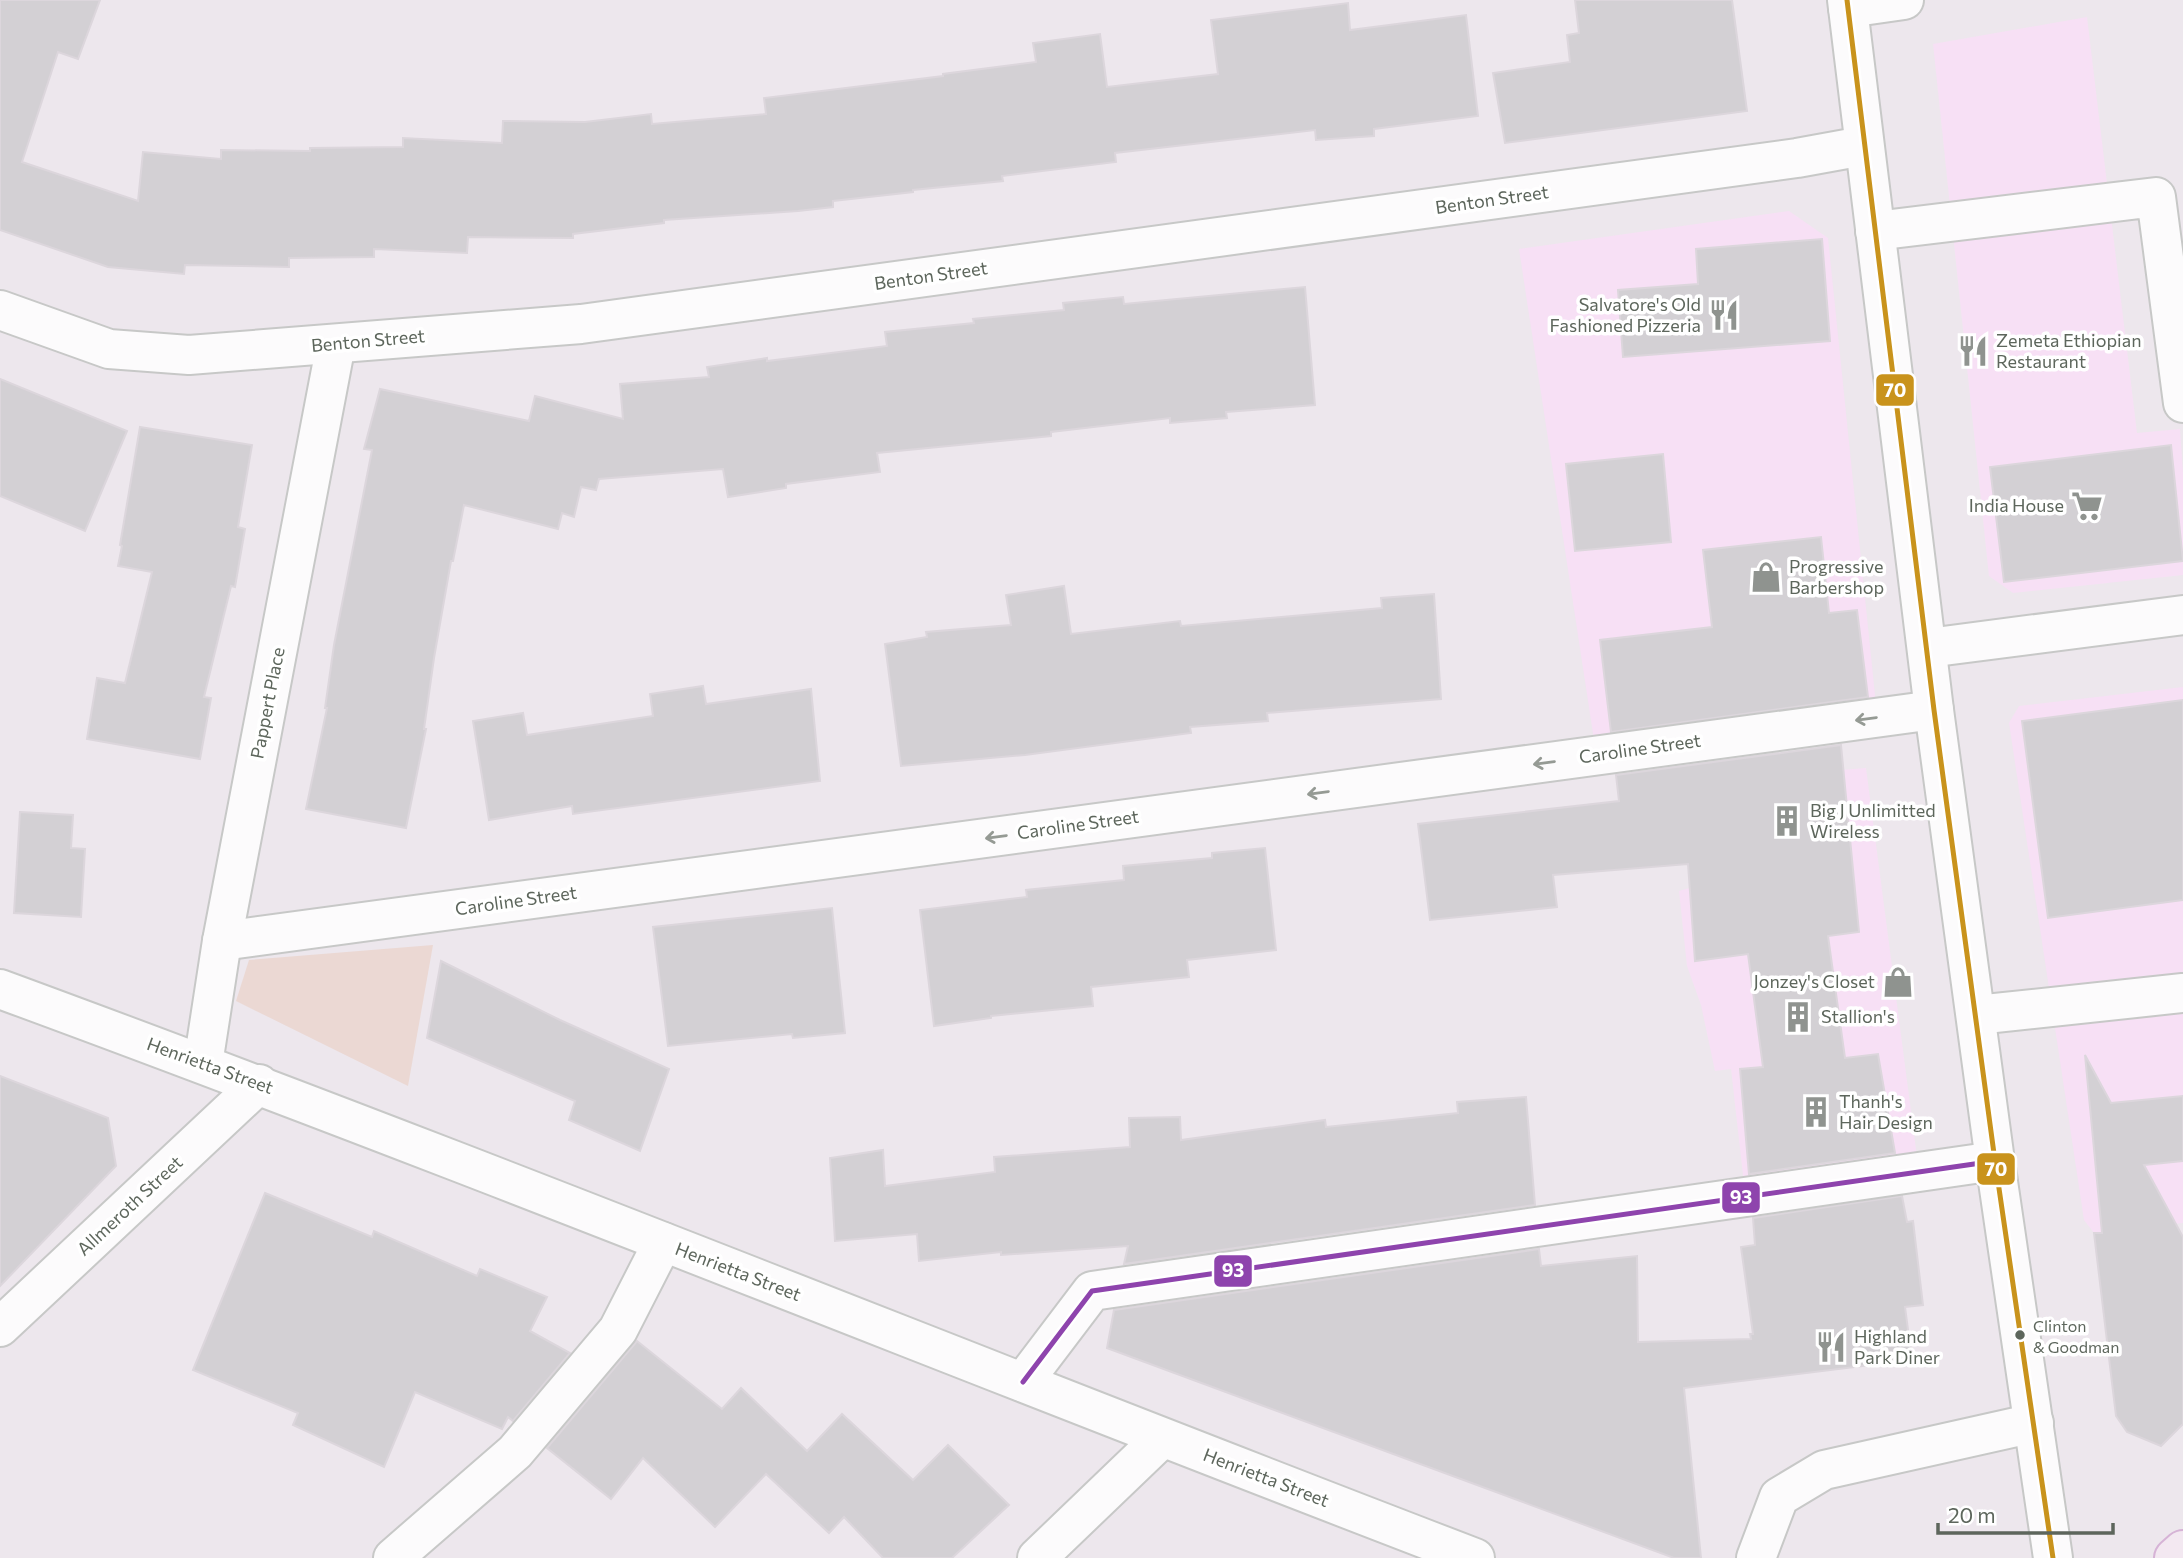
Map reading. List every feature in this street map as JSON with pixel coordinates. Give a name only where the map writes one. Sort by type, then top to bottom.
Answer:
[{"type":"street","points":[[1904,0],[1848,4],[1863,146],[1934,710],[1995,1161],[2053,1558]]},
{"type":"street","name":"Benton Street","points":[[0,310],[109,349],[189,355],[581,324],[1783,160],[1863,146]]},
{"type":"street","points":[[1875,231],[2157,197],[2183,403]]},
{"type":"street","name":"Pappert Place","points":[[203,1064],[222,941],[336,344]]},
{"type":"street","points":[[1928,648],[2183,615]]},
{"type":"street","name":"Caroline Street","points":[[222,941],[1934,710]]},
{"type":"street","name":"Henrietta Street","points":[[0,989],[259,1084],[1475,1558]]},
{"type":"street","points":[[1976,1015],[2183,993]]},
{"type":"street","name":"Allmeroth Street","points":[[0,1327],[259,1084]]},
{"type":"street","points":[[1023,1382],[1091,1291],[1995,1161]]},
{"type":"street","points":[[393,1558],[515,1452],[618,1330],[663,1242]]},
{"type":"street","points":[[1756,1558],[1779,1497],[1824,1470],[2034,1423]]},
{"type":"street","points":[[1037,1558],[1162,1438]]},
{"type":"shaded area","points":[[2087,17],[2137,433],[2180,429],[2183,575],[2013,593],[1989,576],[1933,44]]},
{"type":"shaded area","points":[[1789,211],[1828,238],[1876,705],[1596,753],[1519,249]]},
{"type":"shaded area","points":[[2183,687],[2183,1223],[2094,1233],[2084,1220],[2009,723],[2019,706]]},
{"type":"shaded area","points":[[1866,768],[1917,1157],[1744,1184],[1731,1069],[1715,1071],[1701,1005],[1687,966],[1679,891],[1712,881],[1710,780]]},
{"type":"shaded area","points":[[433,945],[408,1086],[236,1001],[249,960]]},
{"type":"building","points":[[0,0],[100,0],[78,59],[58,52],[22,162],[138,201],[143,152],[221,159],[221,150],[310,151],[310,148],[403,147],[403,138],[502,143],[503,121],[585,122],[651,114],[652,124],[766,114],[764,98],[1036,62],[1033,43],[1100,34],[1107,87],[1218,74],[1211,20],[1348,3],[1350,30],[1466,15],[1478,116],[1374,129],[1374,136],[1316,140],[1315,130],[1115,153],[1116,162],[1002,176],[1003,181],[833,201],[833,207],[664,220],[664,223],[573,234],[573,238],[468,237],[467,253],[374,249],[374,257],[289,258],[289,267],[185,265],[184,274],[108,267],[0,230]]},
{"type":"building","points":[[1575,0],[1732,0],[1747,111],[1505,143],[1493,73],[1570,62],[1567,35],[1579,33]]},
{"type":"building","name":"Salvatore's Old Fashioned Pizzeria","points":[[1822,239],[1830,341],[1623,357],[1618,290],[1698,284],[1696,249]]},
{"type":"building","points":[[1305,287],[1315,405],[1226,412],[1227,418],[1170,423],[1170,418],[1051,432],[1051,436],[877,453],[880,472],[786,484],[786,488],[728,497],[723,469],[599,479],[596,490],[581,487],[574,517],[562,513],[558,529],[464,505],[451,561],[434,658],[426,729],[406,828],[306,809],[327,708],[334,645],[372,450],[364,449],[380,389],[529,421],[535,396],[623,419],[620,384],[709,377],[707,367],[887,346],[885,332],[974,323],[973,319],[1064,310],[1063,303],[1123,297],[1124,304]]},
{"type":"building","points":[[0,379],[127,431],[85,531],[0,496]]},
{"type":"building","points":[[140,427],[252,445],[238,527],[245,529],[235,587],[231,586],[204,697],[211,698],[200,759],[87,739],[97,678],[125,683],[152,572],[118,566]]},
{"type":"building","name":"India House","points":[[2171,445],[2183,561],[2004,582],[1990,467]]},
{"type":"building","points":[[1663,454],[1671,542],[1575,551],[1566,464]]},
{"type":"building","points":[[1821,537],[1829,613],[1857,610],[1868,697],[1611,732],[1600,640],[1712,627],[1703,550]]},
{"type":"building","points":[[1064,586],[1071,634],[1180,621],[1181,626],[1382,608],[1381,598],[1434,594],[1441,699],[1267,713],[1268,721],[1190,727],[1191,733],[1025,755],[901,766],[885,644],[927,637],[926,632],[1011,625],[1006,595]]},
{"type":"building","points":[[703,686],[706,704],[811,689],[820,781],[573,814],[572,806],[489,820],[473,721],[523,713],[527,735],[653,716],[650,694]]},
{"type":"building","points":[[2183,700],[2183,900],[2048,918],[2022,721]]},
{"type":"building","points":[[1841,745],[1859,932],[1828,936],[1845,1058],[1878,1054],[1895,1153],[1749,1174],[1740,1069],[1763,1067],[1748,954],[1695,961],[1688,864],[1553,875],[1557,907],[1430,920],[1418,824],[1619,801],[1616,775]]},
{"type":"building","points":[[20,812],[73,815],[71,848],[85,849],[81,917],[14,913]]},
{"type":"building","points":[[1265,848],[1276,950],[1187,960],[1189,977],[1091,987],[1093,1006],[991,1016],[934,1026],[920,910],[1027,897],[1026,890],[1124,880],[1123,866],[1212,858],[1212,853]]},
{"type":"building","points":[[832,908],[845,1033],[793,1038],[792,1034],[668,1046],[653,927]]},
{"type":"building","points":[[441,961],[560,1020],[669,1069],[640,1151],[569,1120],[575,1101],[427,1038]]},
{"type":"building","points":[[2085,1055],[2111,1103],[2183,1096],[2183,1161],[2144,1165],[2183,1237],[2183,1424],[2161,1446],[2127,1432],[2116,1416],[2094,1233],[2102,1233]]},
{"type":"building","points":[[0,1076],[108,1118],[116,1166],[0,1286]]},
{"type":"building","points":[[1526,1097],[1535,1205],[1124,1264],[1128,1246],[1001,1255],[1001,1252],[919,1261],[917,1234],[835,1241],[830,1158],[883,1150],[885,1186],[995,1172],[994,1157],[1130,1147],[1129,1118],[1180,1117],[1181,1140],[1325,1120],[1326,1127],[1458,1113],[1457,1102]]},
{"type":"building","points":[[265,1193],[372,1237],[374,1231],[477,1276],[480,1269],[547,1297],[530,1331],[570,1353],[513,1421],[508,1417],[502,1429],[415,1392],[384,1467],[293,1425],[298,1413],[193,1370]]},
{"type":"building","points":[[1902,1196],[1907,1222],[1913,1221],[1923,1305],[1905,1307],[1912,1360],[1684,1388],[1701,1558],[1674,1558],[1107,1348],[1114,1310],[1539,1249],[1541,1266],[1637,1256],[1638,1342],[1751,1339],[1750,1334],[1753,1334],[1741,1247],[1755,1245],[1753,1218]]},
{"type":"building","points":[[637,1341],[722,1409],[741,1388],[807,1451],[842,1414],[913,1480],[948,1445],[1009,1505],[952,1558],[883,1558],[844,1517],[829,1533],[766,1474],[715,1527],[643,1458],[611,1499],[547,1448]]},
{"type":"transit line","name":"70","points":[[1847,0],[1934,710],[1995,1161],[2053,1558]]},
{"type":"transit line","name":"93","points":[[1023,1382],[1092,1291],[1995,1161]]},
{"type":"place","name":"Salvatore's Old Fashioned Pizzeria","points":[[1724,315]]},
{"type":"place","name":"Zemeta Ethiopian Restaurant","points":[[1973,351]]},
{"type":"place","name":"India House","points":[[2087,506]]},
{"type":"place","name":"Progressive Barbershop","points":[[1766,577]]},
{"type":"place","name":"Big J Unlimitted Wireless","points":[[1787,821]]},
{"type":"place","name":"Jonzey's Closet","points":[[1898,982]]},
{"type":"place","name":"Stallion's","points":[[1798,1017]]},
{"type":"place","name":"Thanh's Hair Design","points":[[1816,1112]]},
{"type":"place","name":"Clinton & Goodman","points":[[2020,1335]]},
{"type":"place","name":"Highland Park Diner","points":[[1831,1347]]}]
